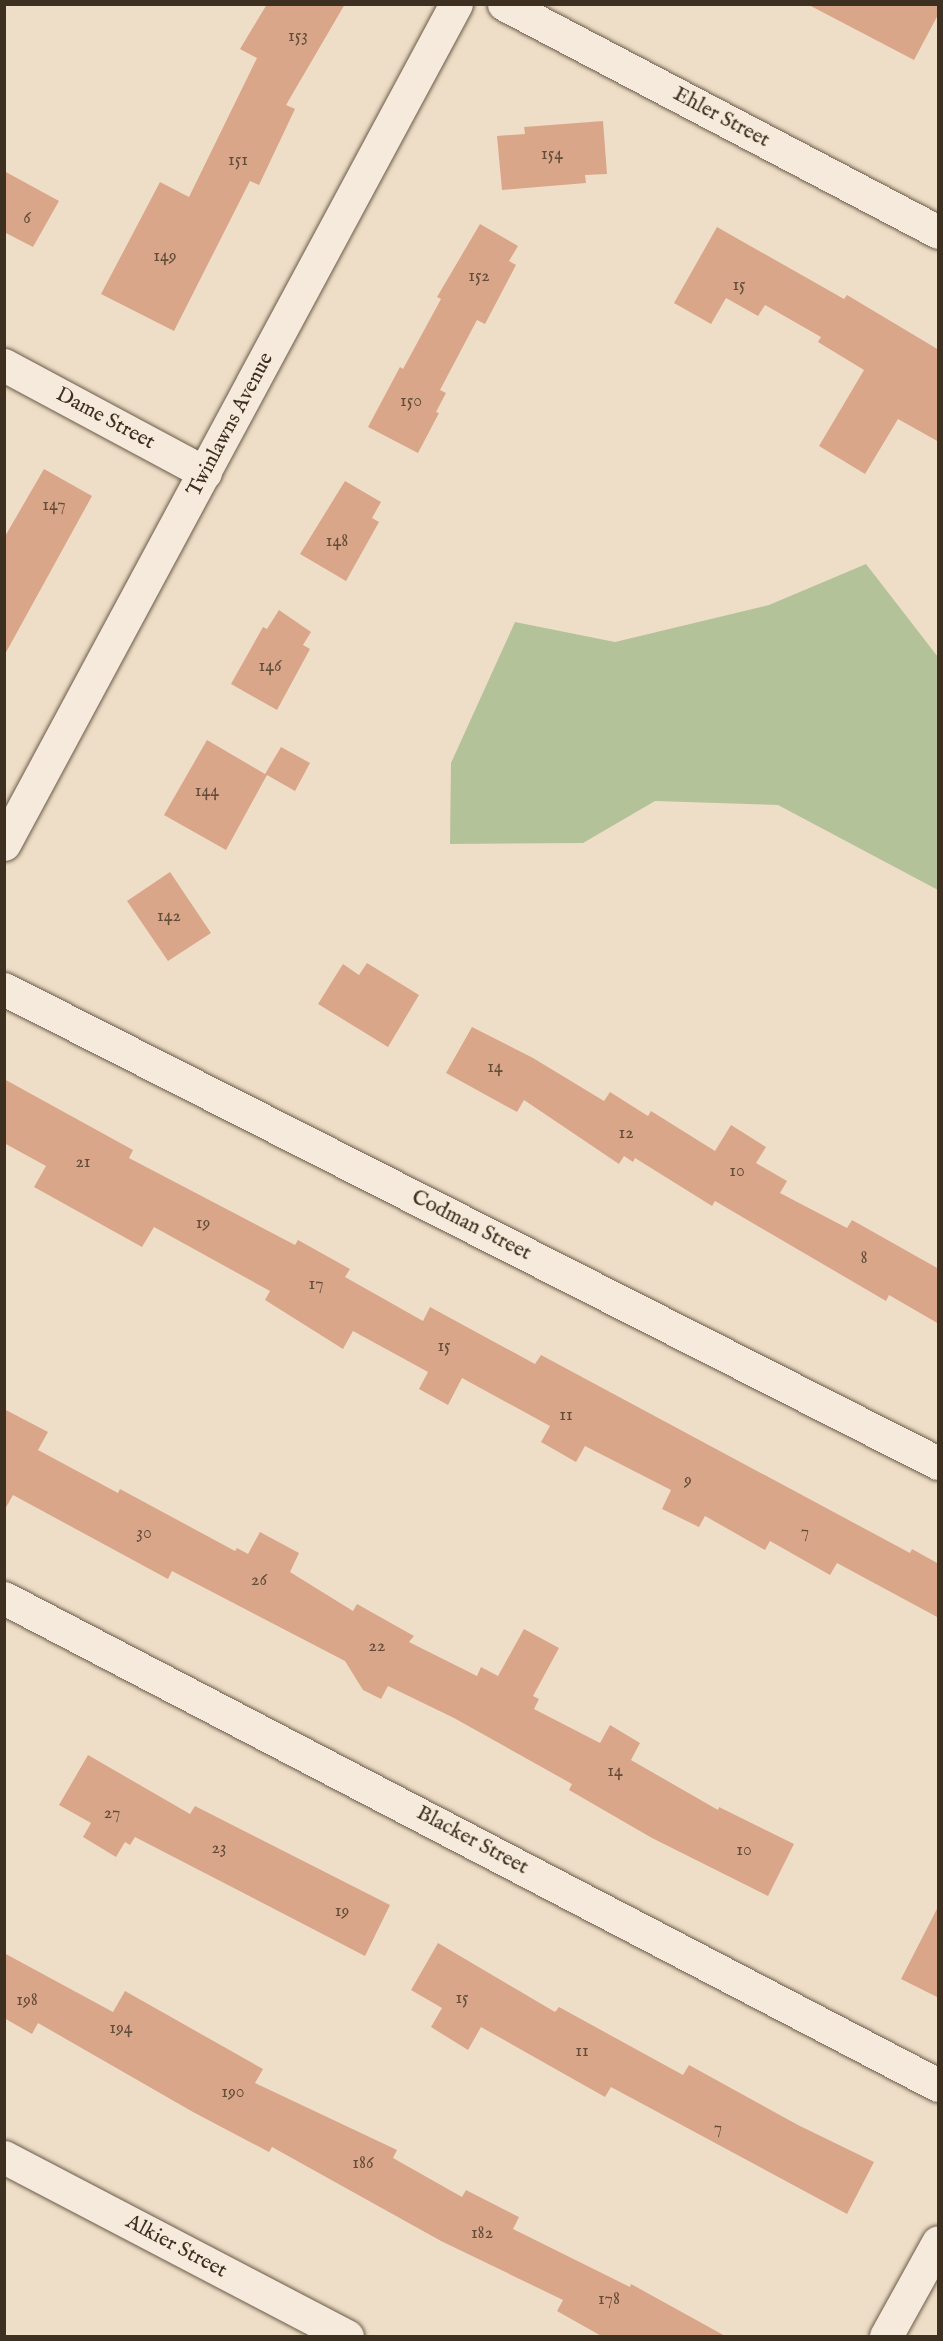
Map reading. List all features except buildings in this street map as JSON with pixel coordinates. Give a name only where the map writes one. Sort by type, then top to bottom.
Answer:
[{"type":"street","name":"Twinlawns Avenue","points":[[4,844],[456,4]]},
{"type":"street","name":"Ehler Street","points":[[504,4],[939,232]]},
{"type":"street","name":"Dame Street","points":[[4,365],[205,473]]},
{"type":"street","name":"Codman Street","points":[[4,988],[939,1464]]},
{"type":"street","name":"Blacker Street","points":[[4,1598],[939,2085]]},
{"type":"street","name":"Alkier Street","points":[[4,2157],[347,2337]]},
{"type":"street","points":[[886,2337],[939,2242]]},
{"type":"green space","points":[[866,564],[938,657],[938,890],[778,805],[655,801],[583,843],[450,844],[451,763],[515,622],[615,642],[769,605]]}]
